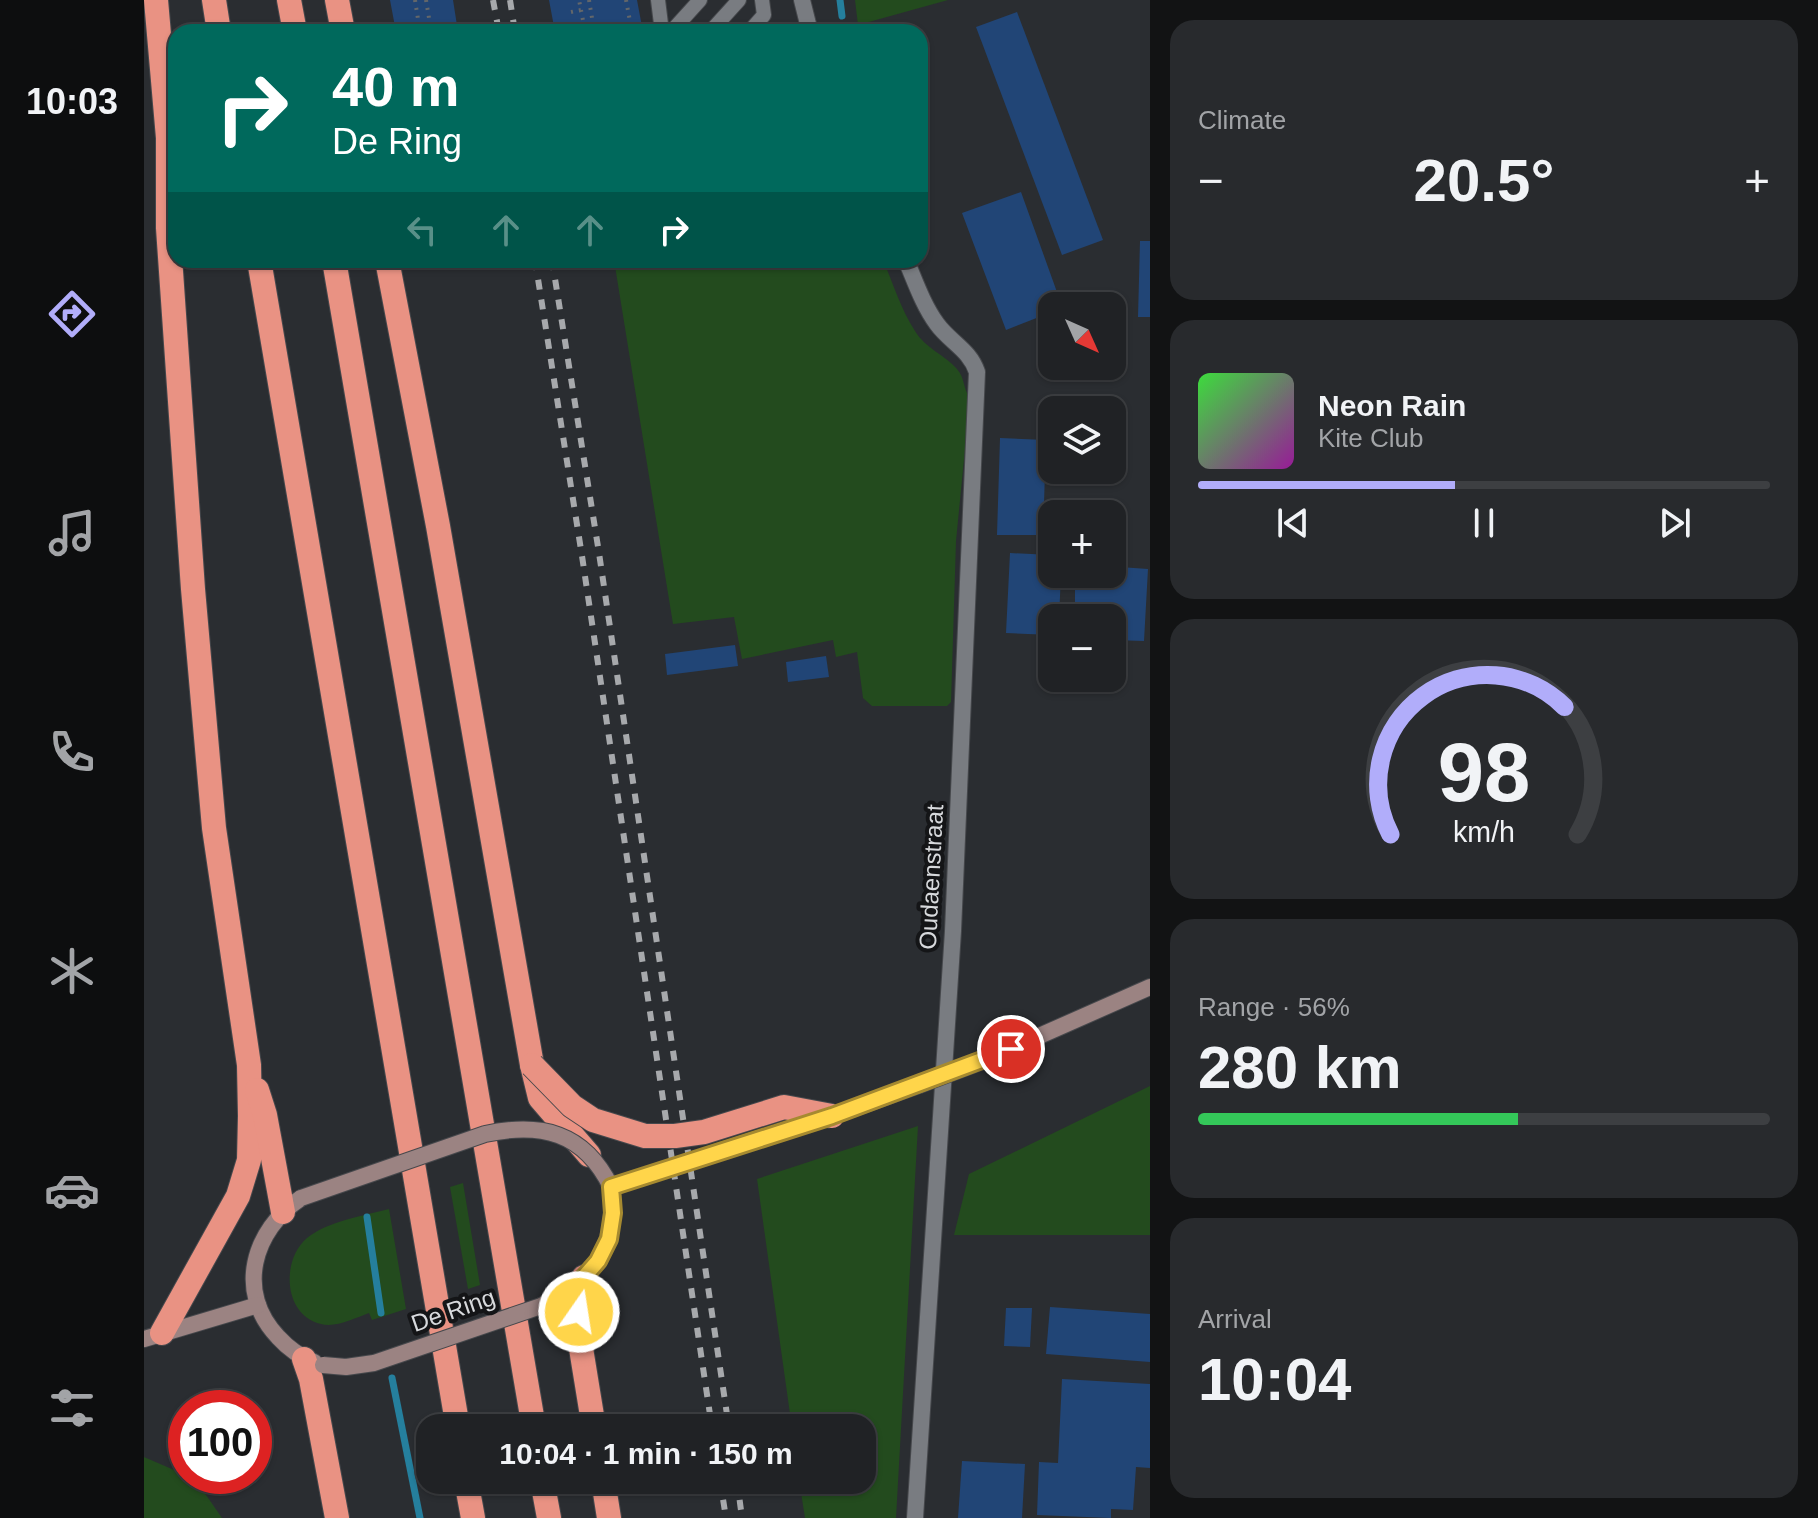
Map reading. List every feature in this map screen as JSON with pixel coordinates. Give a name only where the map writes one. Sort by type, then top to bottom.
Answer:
[{"type":"highway","points":[[156,0],[168,138],[168,228]]},
{"type":"highway","points":[[214,0],[218,24]]},
{"type":"highway","points":[[289,0],[294,24]]},
{"type":"highway","points":[[337,0],[342,24]]},
{"type":"highway","points":[[153,1336],[228,1217],[245,1179],[250,1142],[249,1065],[214,828],[193,589],[171,268]]},
{"type":"highway","points":[[262,268],[456,1414]]},
{"type":"highway","points":[[335,268],[532,1414]]},
{"type":"highway","points":[[389,268],[438,526],[532,1065],[540,1098],[589,1155]]},
{"type":"highway","points":[[249,1065],[292,1205]]},
{"type":"highway","points":[[532,1065],[572,1106],[593,1120],[645,1136],[704,1132],[784,1107],[832,1116]]},
{"type":"highway","points":[[584,1277],[578,1330],[592,1414]]},
{"type":"highway","points":[[314,1362],[311,1379],[337,1518]]},
{"type":"highway","points":[[469,1494],[473,1518]]},
{"type":"highway","points":[[545,1494],[549,1518]]},
{"type":"highway","points":[[605,1494],[609,1518]]},
{"type":"main road","points":[[314,1362],[271,1330],[258,1305],[254,1277],[265,1234],[292,1205],[485,1134],[512,1128],[548,1131],[589,1155],[605,1174],[611,1187],[919,1085],[985,1060],[1150,987]]},
{"type":"main road","name":"De Ring","points":[[314,1362],[359,1366],[541,1306],[566,1293],[598,1261],[609,1239],[613,1213],[611,1187]]},
{"type":"main road","points":[[153,1336],[258,1305]]},
{"type":"street","points":[[802,0],[808,24]]},
{"type":"street","name":"Oudaenstraat","points":[[910,268],[936,324],[963,348],[973,360],[977,372],[952,947],[915,1518]]},
{"type":"lane","points":[[678,24],[700,0]]},
{"type":"lane","points":[[717,24],[739,0]]},
{"type":"lane","points":[[756,24],[764,15],[762,0]]},
{"type":"lane","points":[[659,1],[661,24]]},
{"type":"path","points":[[415,0],[419,24]]},
{"type":"path","points":[[426,0],[430,24]]},
{"type":"path","points":[[579,0],[584,24]]},
{"type":"path","points":[[589,0],[593,24]]},
{"type":"path","points":[[626,0],[630,24]]},
{"type":"path","points":[[571,12],[581,10]]},
{"type":"green space","points":[[855,0],[948,0],[862,24],[858,24]]},
{"type":"green space","points":[[615,268],[886,268],[915,331],[957,369],[970,398],[956,541],[951,702],[947,706],[872,706],[863,698],[857,652],[836,657],[833,640],[742,659],[734,617],[673,624]]},
{"type":"green space","points":[[1150,1086],[1150,1235],[954,1235],[969,1174]]},
{"type":"green space","points":[[918,1126],[896,1518],[805,1518],[801,1494],[876,1494],[876,1414],[790,1414],[757,1179]]},
{"type":"green space","points":[[463,1183],[480,1285],[468,1289],[450,1187]]},
{"type":"green space","points":[[389,1209],[406,1309],[372,1320],[369,1313],[333,1325],[308,1319],[293,1299],[290,1286],[293,1259],[299,1248],[307,1238],[325,1227]]},
{"type":"green space","points":[[144,1457],[168,1467],[168,1494],[205,1494],[222,1518],[144,1518]]},
{"type":"building","points":[[390,0],[453,0],[457,24],[394,24]]},
{"type":"building","points":[[549,0],[637,0],[642,24],[554,24]]},
{"type":"building","points":[[1017,12],[1103,240],[1062,255],[976,27]]},
{"type":"building","points":[[1021,192],[1057,292],[1038,292],[1038,317],[1006,330],[962,213]]},
{"type":"building","points":[[1140,241],[1150,241],[1150,317],[1138,317]]},
{"type":"building","points":[[1000,438],[1038,440],[1038,484],[1045,484],[1044,500],[1038,500],[1038,535],[997,535]]},
{"type":"building","points":[[1010,553],[1038,554],[1038,588],[1060,588],[1060,604],[1038,604],[1038,634],[1006,633]]},
{"type":"building","points":[[1126,567],[1148,569],[1144,641],[1126,640],[1126,604],[1075,604],[1075,588],[1126,588]]},
{"type":"building","points":[[735,645],[738,666],[667,675],[665,654]]},
{"type":"building","points":[[826,656],[829,677],[788,682],[786,662]]},
{"type":"building","points":[[1050,1307],[1150,1314],[1150,1362],[1046,1354]]},
{"type":"building","points":[[1006,1308],[1032,1308],[1030,1347],[1004,1346]]},
{"type":"building","points":[[1062,1379],[1150,1384],[1150,1468],[1136,1467],[1133,1510],[1111,1509],[1111,1518],[1037,1515],[1039,1462],[1058,1463]]},
{"type":"building","points":[[962,1461],[1025,1464],[1022,1518],[958,1518]]},
{"type":"waterway","points":[[840,0],[842,16]]},
{"type":"waterway","points":[[367,1217],[381,1313]]},
{"type":"waterway","points":[[392,1378],[420,1518]]},
{"type":"railway","points":[[493,0],[498,24]]},
{"type":"railway","points":[[510,0],[514,24]]},
{"type":"railway","points":[[536,268],[710,1414]]},
{"type":"railway","points":[[553,268],[599,553],[727,1414]]},
{"type":"railway","points":[[722,1494],[726,1518]]},
{"type":"railway","points":[[739,1494],[742,1518]]},
{"type":"route","points":[[579,1312],[584,1277],[598,1261],[609,1239],[613,1213],[611,1187],[832,1116],[1011,1049]]}]
